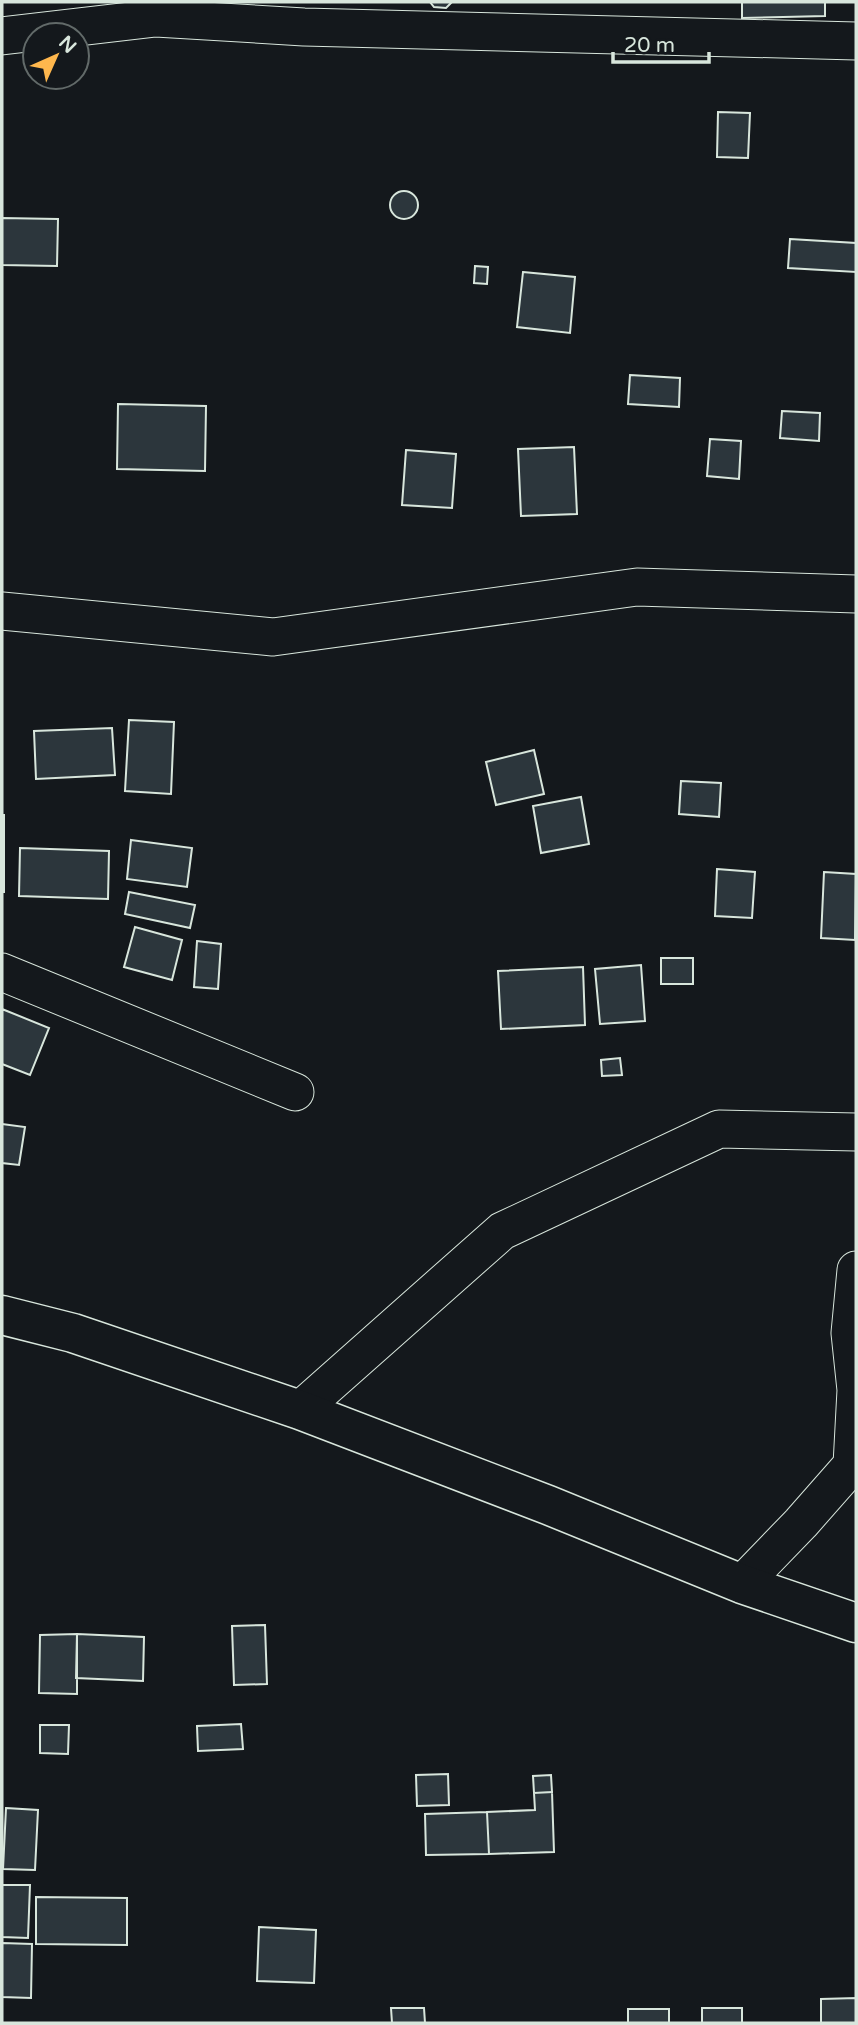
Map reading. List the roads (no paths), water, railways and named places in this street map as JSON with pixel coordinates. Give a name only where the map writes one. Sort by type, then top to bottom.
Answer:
[{"type":"main road","points":[[2,1315],[73,1333],[300,1410],[548,1505],[743,1584],[856,1623]]},
{"type":"street","points":[[2,36],[156,18],[303,15],[856,41]]},
{"type":"street","points":[[2,611],[273,637],[637,587],[856,594]]},
{"type":"street","points":[[2,972],[295,1092]]},
{"type":"street","points":[[300,1410],[502,1231],[719,1129],[856,1132]]},
{"type":"street","points":[[743,1584],[854,1467],[856,1390],[850,1333],[856,1270]]}]
